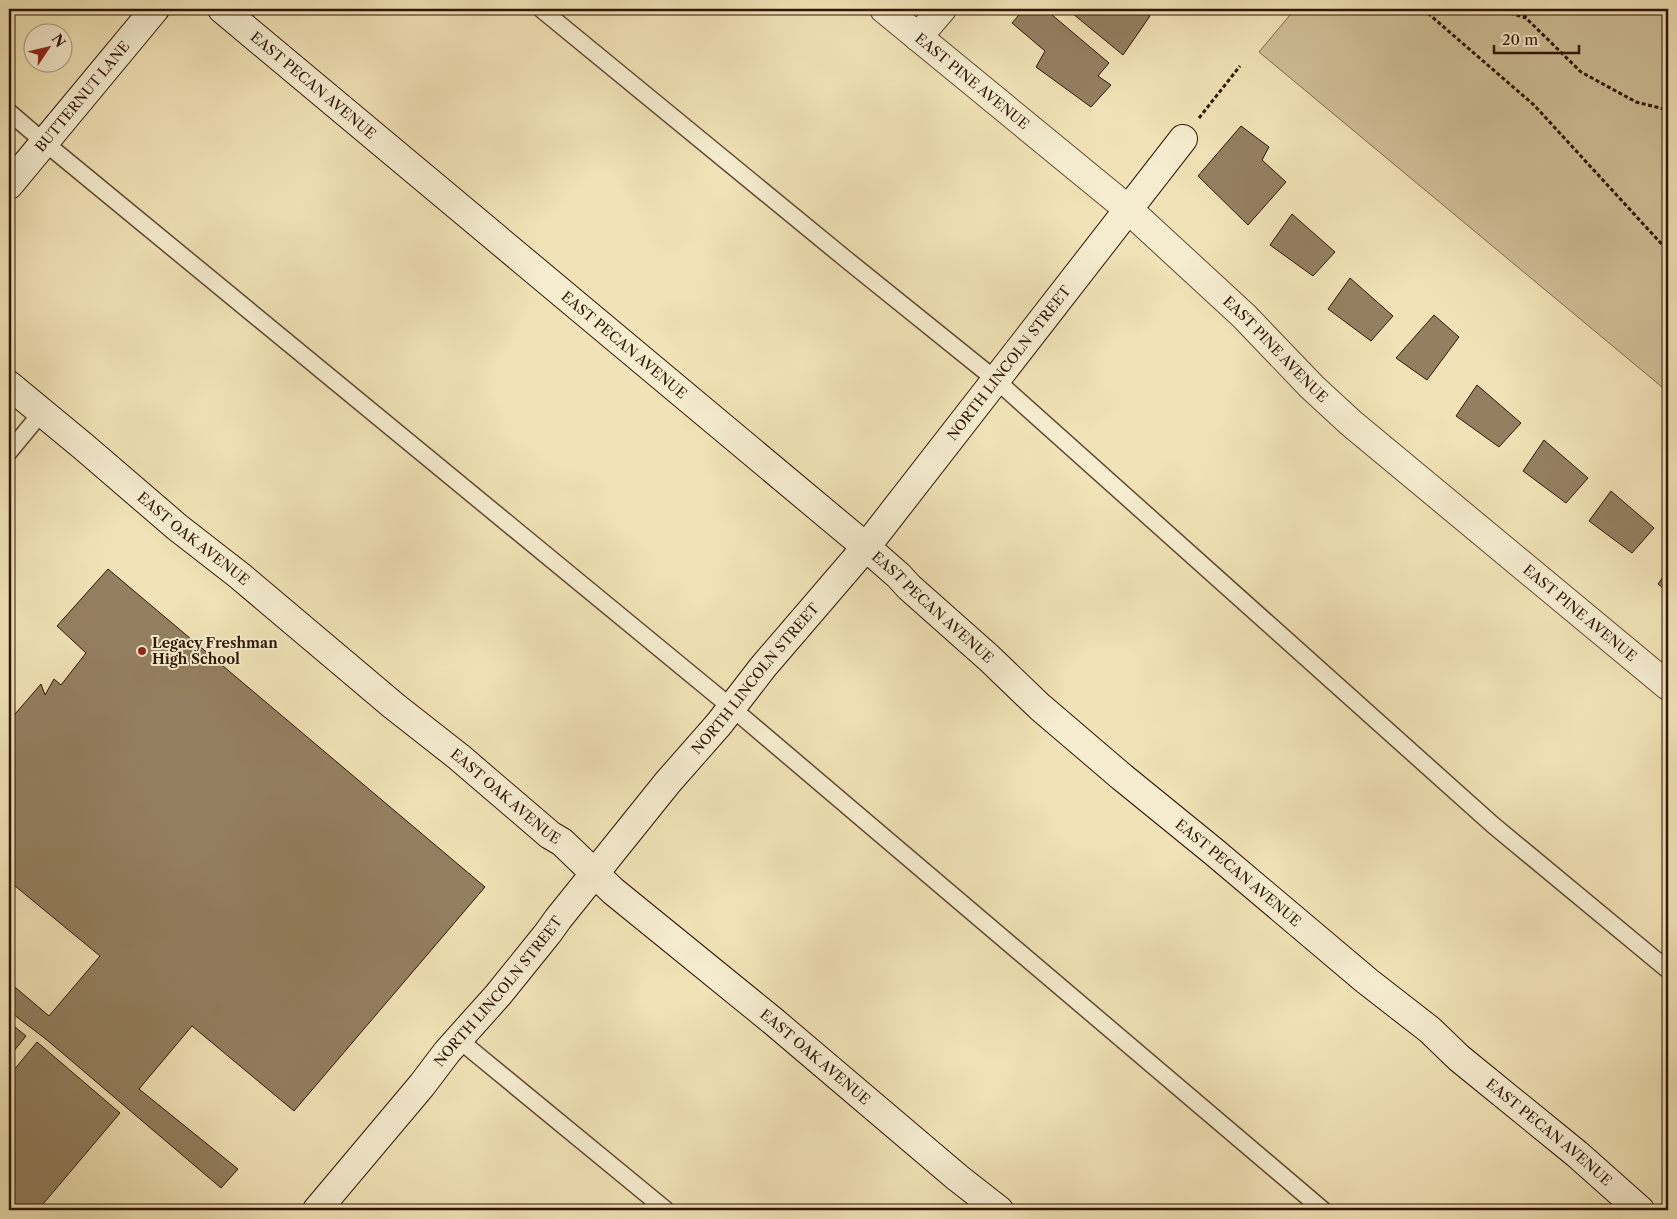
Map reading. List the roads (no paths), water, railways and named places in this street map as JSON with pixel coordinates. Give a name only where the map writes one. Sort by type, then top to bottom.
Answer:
[{"type":"street","name":"BUTTERNUT LANE","points":[[9,185],[155,9]]},
{"type":"street","name":"EAST PECAN AVENUE","points":[[222,9],[866,547],[990,658],[1040,707],[1367,981],[1430,1030],[1459,1058],[1577,1154],[1640,1210]]},
{"type":"street","name":"EAST PINE AVENUE","points":[[884,9],[1129,210],[1244,316],[1312,387],[1351,423],[1668,686]]},
{"type":"street","points":[[918,37],[942,9]]},
{"type":"street","name":"NORTH LINCOLN STREET","points":[[327,1207],[458,1039],[498,995],[668,782],[866,547],[1183,139]]},
{"type":"street","name":"EAST OAK AVENUE","points":[[9,385],[177,527],[240,576],[394,706],[453,752],[550,835],[562,842],[613,891],[773,1021],[958,1178],[999,1210]]},
{"type":"lane","points":[[541,9],[839,254],[996,380],[1493,825],[1668,970]]},
{"type":"lane","points":[[9,112],[732,708],[1323,1210]]},
{"type":"lane","points":[[9,452],[42,412]]},
{"type":"lane","points":[[458,1039],[666,1210]]},
{"type":"place","name":"Legacy Freshman High School","points":[[142,651]]}]
